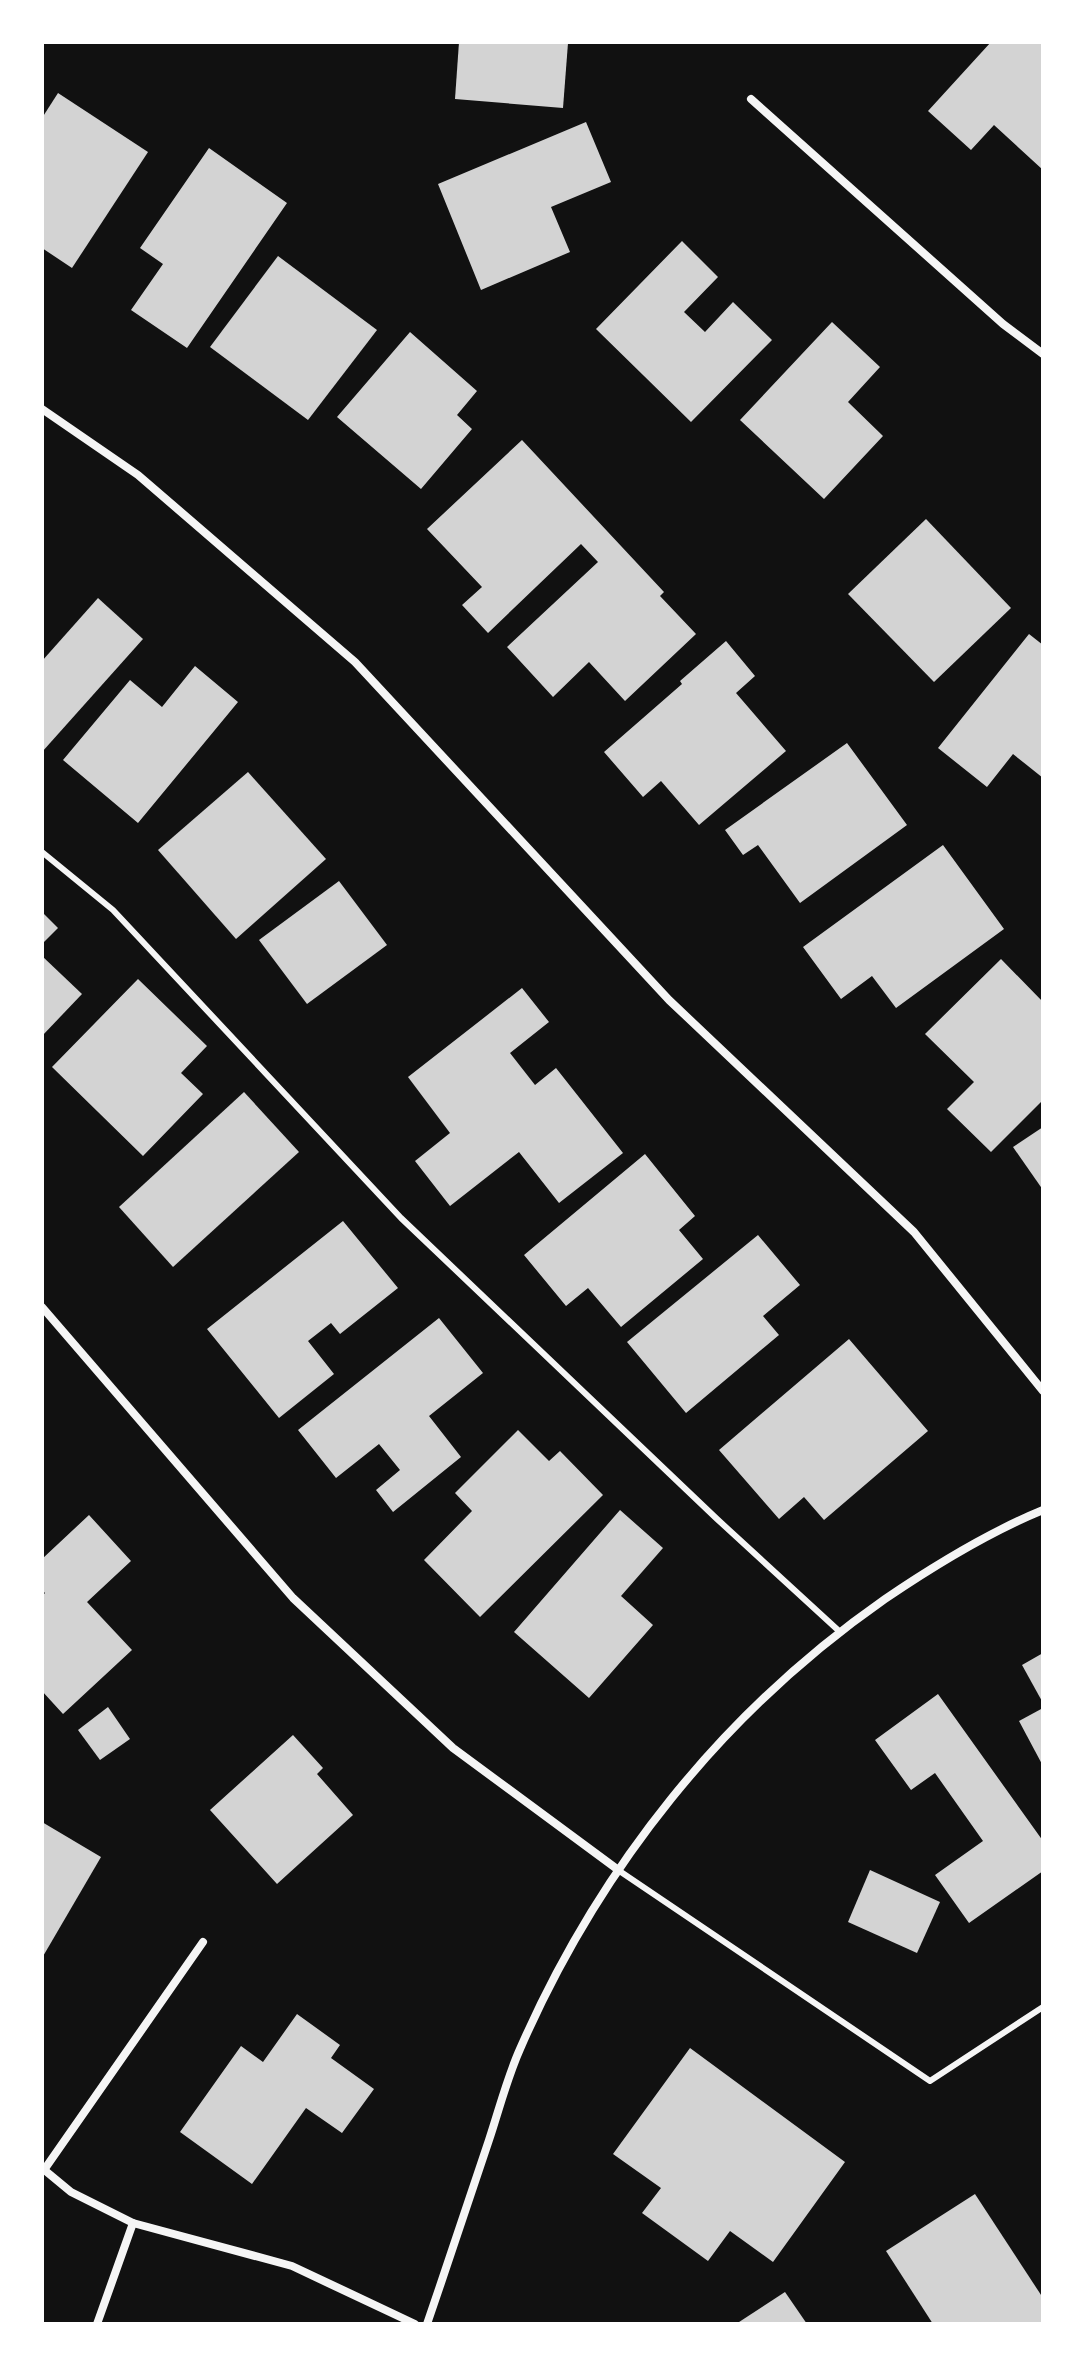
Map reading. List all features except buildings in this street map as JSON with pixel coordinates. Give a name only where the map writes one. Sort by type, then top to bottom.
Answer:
[{"type":"street","points":[[751,99],[1003,324],[1043,354]]},
{"type":"street","points":[[42,409],[138,475],[355,662],[669,1000],[914,1232],[1043,1391]]},
{"type":"street","points":[[42,1307],[293,1598],[453,1748],[617,1869]]},
{"type":"street","points":[[427,2324],[519,2051],[565,1955],[617,1869],[685,1778],[758,1701],[839,1631],[926,1571],[1020,1519],[1043,1510]]},
{"type":"street","points":[[203,1942],[43,2169],[71,2192],[133,2223],[292,2266],[415,2324]]},
{"type":"street","points":[[97,2324],[133,2223]]},
{"type":"lane","points":[[42,852],[113,910],[401,1218],[839,1631]]},
{"type":"lane","points":[[617,1869],[930,2081],[1043,2007]]}]
